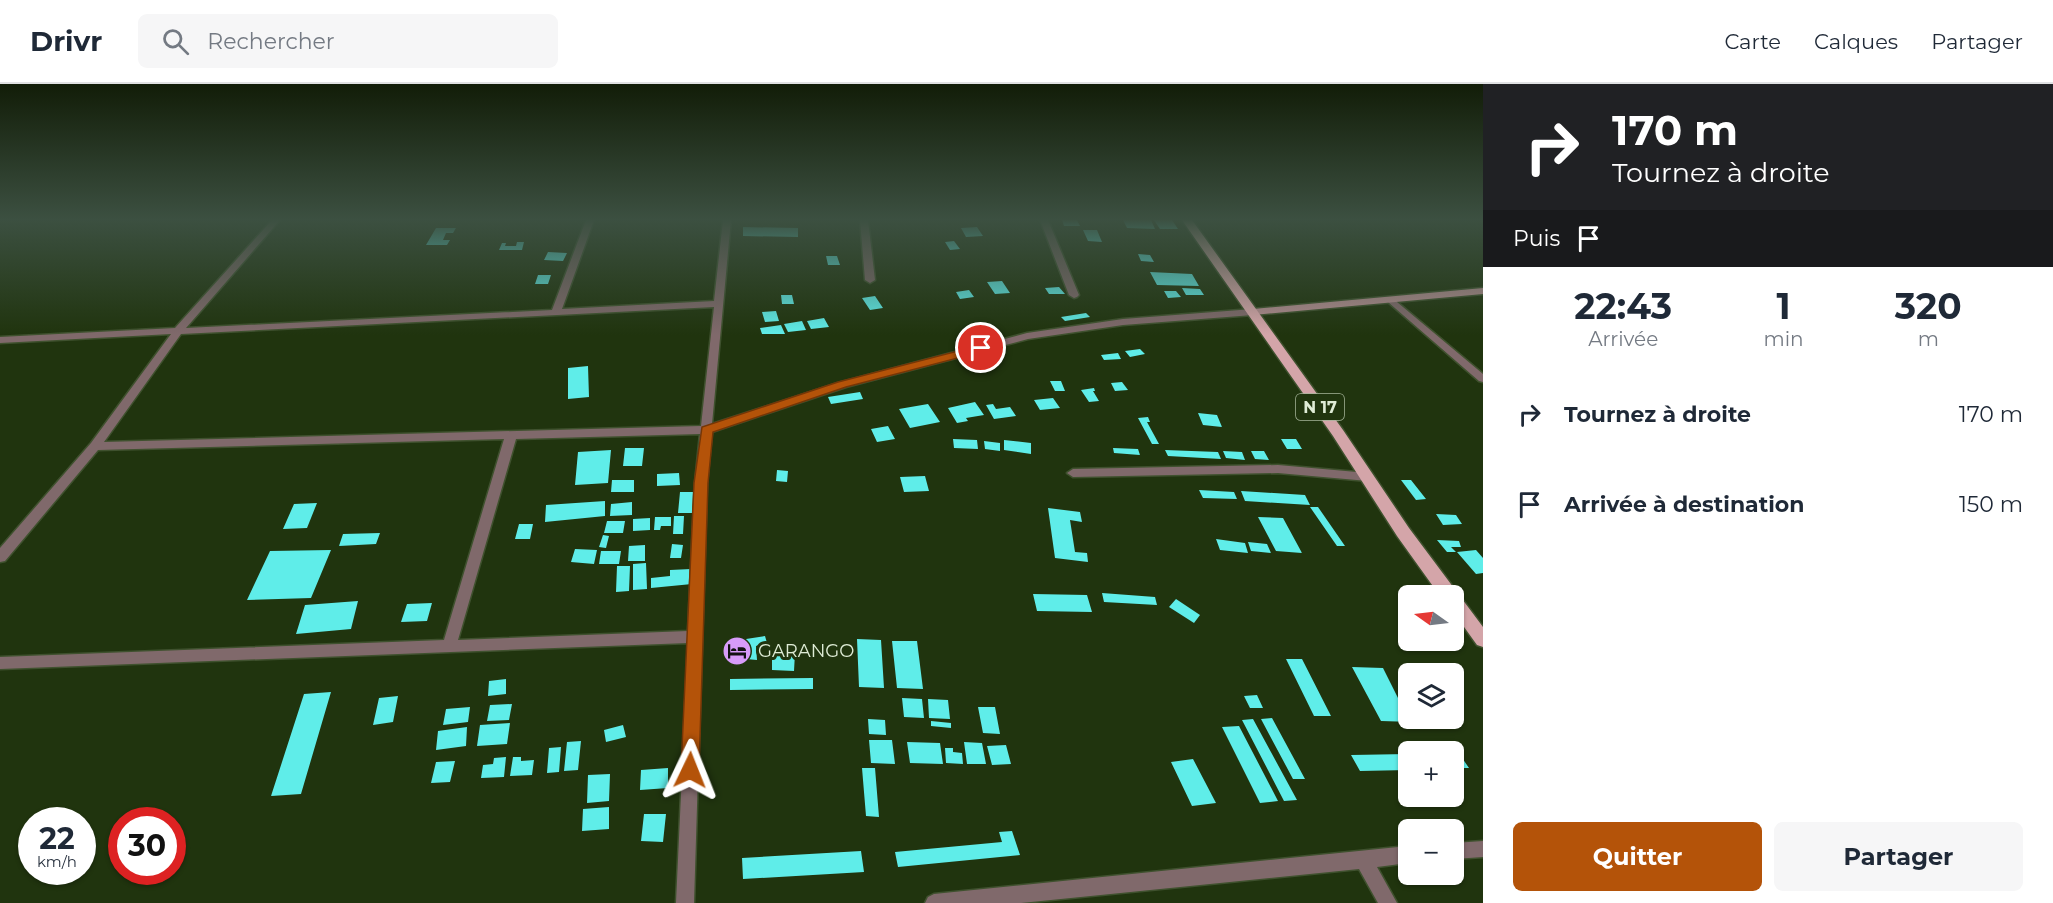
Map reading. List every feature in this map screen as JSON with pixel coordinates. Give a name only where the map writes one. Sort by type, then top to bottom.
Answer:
[{"type":"main road","name":"N 17","points":[[1214,258],[1442,585]]},
{"type":"main road","points":[[1464,614],[1483,640]]},
{"type":"street","points":[[0,557],[95,446],[178,331],[242,258]]},
{"type":"street","points":[[556,312],[576,258]]},
{"type":"street","points":[[685,903],[701,483],[723,258]]},
{"type":"street","points":[[868,258],[870,280]]},
{"type":"street","points":[[1059,258],[1074,295]]},
{"type":"street","points":[[95,446],[706,430],[842,385],[1027,336],[1123,322],[1483,291]]},
{"type":"street","points":[[1391,300],[1483,379]]},
{"type":"street","points":[[0,340],[719,304]]},
{"type":"street","points":[[449,646],[512,435]]},
{"type":"street","points":[[1073,473],[1278,469],[1368,477]]},
{"type":"street","points":[[0,663],[695,637]]},
{"type":"street","points":[[1464,850],[1483,849]]},
{"type":"street","points":[[934,903],[985,900],[1398,856]]},
{"type":"street","points":[[1363,859],[1388,903]]},
{"type":"building","points":[[545,258],[564,258],[563,261],[544,260]]},
{"type":"building","points":[[826,258],[838,258],[840,265],[828,265]]},
{"type":"building","points":[[1140,258],[1152,258],[1154,262],[1141,261]]},
{"type":"building","points":[[1150,272],[1192,274],[1199,286],[1157,285]]},
{"type":"building","points":[[538,275],[551,275],[548,284],[535,284]]},
{"type":"building","points":[[1002,281],[1010,293],[995,294],[987,282]]},
{"type":"building","points":[[1059,287],[1065,294],[1049,294],[1045,288]]},
{"type":"building","points":[[1182,288],[1200,289],[1204,295],[1186,295]]},
{"type":"building","points":[[969,290],[974,297],[960,299],[956,292]]},
{"type":"building","points":[[1164,291],[1176,291],[1181,297],[1168,298]]},
{"type":"building","points":[[781,295],[792,295],[794,304],[782,304]]},
{"type":"building","points":[[875,296],[883,308],[870,310],[862,298]]},
{"type":"building","points":[[776,311],[779,321],[765,322],[762,312]]},
{"type":"building","points":[[1086,313],[1090,317],[1065,321],[1061,317]]},
{"type":"building","points":[[824,318],[829,327],[811,329],[807,321]]},
{"type":"building","points":[[802,321],[806,330],[788,332],[784,324]]},
{"type":"building","points":[[781,325],[785,334],[762,334],[760,328]]},
{"type":"building","points":[[1140,349],[1145,354],[1130,357],[1125,351]]},
{"type":"building","points":[[1118,353],[1121,359],[1104,360],[1101,355]]},
{"type":"building","points":[[588,366],[589,397],[568,399],[568,368]]},
{"type":"building","points":[[1050,381],[1061,381],[1065,391],[1055,391]]},
{"type":"building","points":[[1122,382],[1128,390],[1115,391],[1111,383]]},
{"type":"building","points":[[1094,388],[1095,391],[1093,391],[1099,401],[1089,402],[1081,390]]},
{"type":"building","points":[[860,392],[863,399],[831,404],[828,397]]},
{"type":"building","points":[[1053,398],[1060,408],[1040,410],[1034,400]]},
{"type":"building","points":[[975,402],[984,415],[966,418],[968,421],[957,423],[948,408]]},
{"type":"building","points":[[928,404],[940,422],[910,428],[899,409]]},
{"type":"building","points":[[993,404],[996,409],[1010,407],[1016,416],[994,419],[986,405]]},
{"type":"building","points":[[1198,413],[1217,415],[1222,427],[1203,425]]},
{"type":"building","points":[[1148,417],[1150,422],[1147,422],[1159,444],[1152,444],[1138,418]]},
{"type":"building","points":[[888,426],[895,439],[877,442],[871,429]]},
{"type":"building","points":[[953,439],[977,440],[978,449],[954,448]]},
{"type":"building","points":[[1281,439],[1296,439],[1302,449],[1287,449]]},
{"type":"building","points":[[1004,440],[1031,443],[1031,454],[1004,450]]},
{"type":"building","points":[[984,441],[1000,443],[1000,451],[985,449]]},
{"type":"building","points":[[625,448],[644,448],[642,466],[623,466]]},
{"type":"building","points":[[1113,448],[1138,449],[1140,455],[1114,453]]},
{"type":"building","points":[[611,450],[608,483],[575,485],[578,452]]},
{"type":"building","points":[[1165,450],[1218,452],[1221,459],[1168,456]]},
{"type":"building","points":[[1223,451],[1242,452],[1245,460],[1226,458]]},
{"type":"building","points":[[1251,451],[1264,451],[1269,460],[1255,459]]},
{"type":"building","points":[[777,470],[788,471],[787,482],[776,481]]},
{"type":"building","points":[[679,473],[680,485],[657,486],[657,474]]},
{"type":"building","points":[[925,476],[929,491],[904,492],[900,477]]},
{"type":"building","points":[[612,480],[634,480],[634,492],[611,492]]},
{"type":"building","points":[[1401,480],[1411,480],[1426,499],[1416,500]]},
{"type":"building","points":[[1199,490],[1234,492],[1237,499],[1203,498]]},
{"type":"building","points":[[1241,491],[1305,495],[1310,505],[1245,501]]},
{"type":"building","points":[[680,492],[694,492],[692,513],[678,513]]},
{"type":"building","points":[[605,501],[605,516],[545,522],[546,505]]},
{"type":"building","points":[[632,502],[632,515],[610,516],[611,504]]},
{"type":"building","points":[[317,503],[307,528],[283,529],[294,504]]},
{"type":"building","points":[[1310,507],[1318,507],[1345,546],[1337,546]]},
{"type":"building","points":[[1048,508],[1080,512],[1082,522],[1070,520],[1075,552],[1087,553],[1088,562],[1055,558]]},
{"type":"building","points":[[1436,514],[1456,515],[1462,524],[1443,525]]},
{"type":"building","points":[[674,516],[684,516],[683,534],[673,534]]},
{"type":"building","points":[[655,517],[671,517],[671,526],[661,526],[660,530],[654,530]]},
{"type":"building","points":[[1258,517],[1283,518],[1302,553],[1276,551]]},
{"type":"building","points":[[650,518],[650,530],[633,531],[633,519]]},
{"type":"building","points":[[607,521],[625,521],[623,533],[604,533]]},
{"type":"building","points":[[519,524],[533,524],[530,539],[515,539]]},
{"type":"building","points":[[380,533],[376,544],[339,546],[343,534]]},
{"type":"building","points":[[603,535],[609,536],[606,548],[599,547]]},
{"type":"building","points":[[1216,539],[1245,543],[1248,553],[1220,550]]},
{"type":"building","points":[[1437,540],[1459,541],[1461,547],[1451,547],[1456,552],[1447,552]]},
{"type":"building","points":[[1248,542],[1267,544],[1271,553],[1251,551]]},
{"type":"building","points":[[672,544],[683,545],[681,558],[670,558]]},
{"type":"building","points":[[645,545],[645,561],[628,561],[629,546]]},
{"type":"building","points":[[575,549],[597,550],[594,564],[571,562]]},
{"type":"building","points":[[331,550],[311,598],[247,600],[270,551]]},
{"type":"building","points":[[1476,550],[1483,558],[1483,573],[1476,574],[1457,552]]},
{"type":"building","points":[[601,551],[621,551],[619,564],[599,564]]},
{"type":"building","points":[[646,563],[647,589],[633,590],[633,564]]},
{"type":"building","points":[[617,566],[630,566],[629,591],[616,592]]},
{"type":"building","points":[[691,569],[692,584],[651,588],[651,578],[670,576],[670,570]]},
{"type":"building","points":[[1102,593],[1155,597],[1157,605],[1104,602]]},
{"type":"building","points":[[1033,594],[1087,595],[1092,612],[1037,611]]},
{"type":"building","points":[[1176,599],[1200,615],[1194,623],[1169,607]]},
{"type":"building","points":[[358,601],[351,629],[296,634],[305,605]]},
{"type":"building","points":[[432,603],[427,621],[401,622],[407,604]]},
{"type":"building","points":[[765,636],[767,643],[756,646],[757,660],[746,659],[746,639]]},
{"type":"building","points":[[857,639],[881,640],[884,688],[859,687]]},
{"type":"building","points":[[892,641],[917,641],[923,689],[897,688]]},
{"type":"building","points":[[772,653],[795,653],[794,671],[772,670]]},
{"type":"building","points":[[1286,659],[1302,659],[1331,716],[1314,716]]},
{"type":"building","points":[[1352,667],[1383,668],[1398,698],[1398,722],[1381,721]]},
{"type":"building","points":[[813,678],[813,689],[730,690],[730,679]]},
{"type":"building","points":[[506,679],[506,694],[488,696],[489,681]]},
{"type":"building","points":[[331,692],[301,794],[271,796],[304,694]]},
{"type":"building","points":[[1257,695],[1263,708],[1250,708],[1244,696]]},
{"type":"building","points":[[398,696],[393,722],[373,725],[379,698]]},
{"type":"building","points":[[902,698],[922,699],[924,718],[904,717]]},
{"type":"building","points":[[928,699],[948,700],[950,719],[929,718]]},
{"type":"building","points":[[512,704],[509,720],[487,721],[490,705]]},
{"type":"building","points":[[470,707],[468,722],[443,725],[446,709]]},
{"type":"building","points":[[978,707],[995,707],[1000,734],[983,733]]},
{"type":"building","points":[[1272,718],[1305,779],[1293,779],[1261,719]]},
{"type":"building","points":[[868,719],[885,720],[886,735],[869,734]]},
{"type":"building","points":[[1253,719],[1297,800],[1284,801],[1242,720]]},
{"type":"building","points":[[931,721],[951,723],[951,728],[931,726]]},
{"type":"building","points":[[510,723],[507,744],[477,746],[480,725]]},
{"type":"building","points":[[623,725],[626,737],[606,742],[604,730]]},
{"type":"building","points":[[1239,726],[1278,801],[1260,803],[1222,727]]},
{"type":"building","points":[[467,727],[466,746],[436,750],[438,731]]},
{"type":"building","points":[[869,740],[892,740],[895,764],[871,763]]},
{"type":"building","points":[[581,741],[578,770],[564,771],[567,742]]},
{"type":"building","points":[[907,742],[940,743],[943,764],[910,763]]},
{"type":"building","points":[[964,742],[982,743],[986,764],[967,764]]},
{"type":"building","points":[[1006,745],[1011,764],[992,765],[987,746]]},
{"type":"building","points":[[561,747],[559,772],[547,773],[549,748]]},
{"type":"building","points":[[945,748],[953,748],[953,752],[962,753],[963,764],[946,763]]},
{"type":"building","points":[[1398,754],[1398,770],[1360,771],[1351,755]]},
{"type":"building","points":[[506,757],[504,777],[481,778],[483,765],[493,764],[494,758]]},
{"type":"building","points":[[513,757],[521,757],[521,761],[534,760],[532,775],[510,776]]},
{"type":"building","points":[[1193,759],[1216,803],[1192,806],[1171,762]]},
{"type":"building","points":[[455,761],[450,782],[431,783],[436,762]]},
{"type":"building","points":[[668,768],[668,788],[640,790],[641,770]]},
{"type":"building","points":[[862,768],[875,768],[879,817],[866,816]]},
{"type":"building","points":[[610,774],[609,801],[587,803],[588,775]]},
{"type":"building","points":[[609,807],[609,829],[582,831],[583,809]]},
{"type":"building","points":[[644,814],[666,814],[663,842],[641,841]]},
{"type":"building","points":[[1012,831],[1020,855],[898,867],[895,852],[1002,842],[999,832]]},
{"type":"building","points":[[861,851],[864,872],[743,879],[742,858]]},
{"type":"place","name":"GARANGO","points":[[737,651]]},
{"type":"route","points":[[690,770],[701,483],[706,430],[842,385],[981,348]]}]
